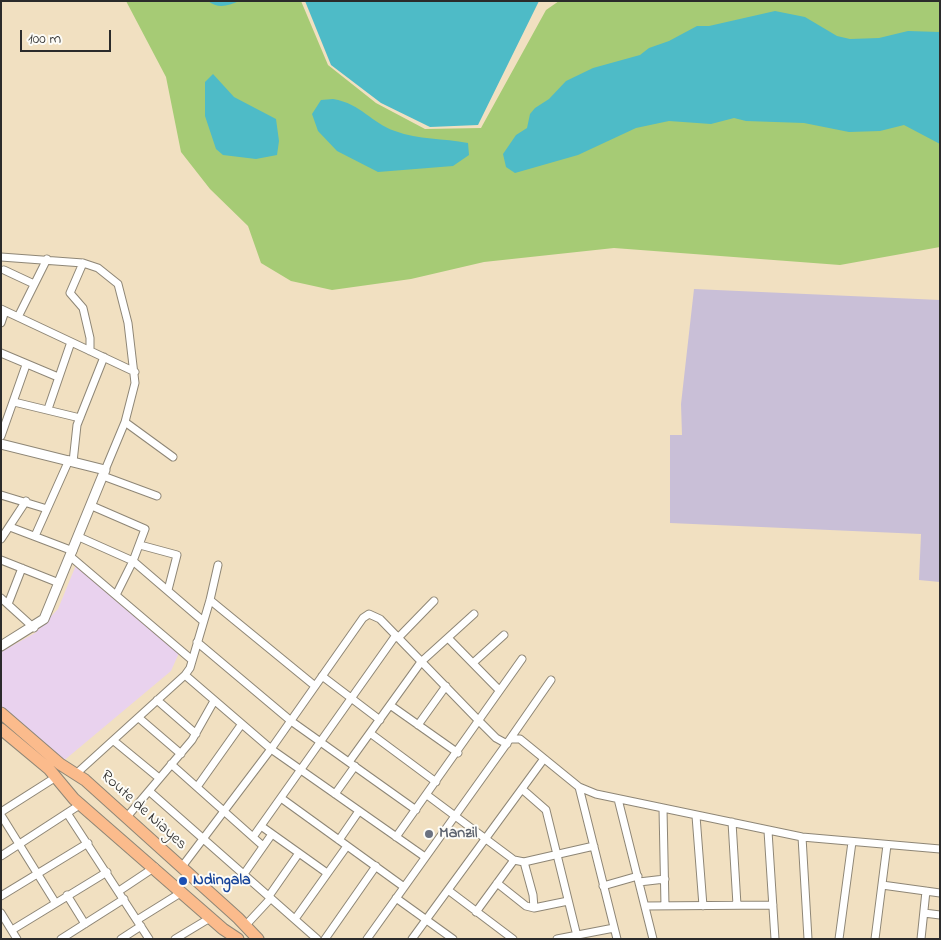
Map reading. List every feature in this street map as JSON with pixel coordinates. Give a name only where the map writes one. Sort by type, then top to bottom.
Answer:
[{"type":"main road","name":"Route de Niayes","points":[[1,713],[60,764],[77,773],[258,939]]},
{"type":"main road","points":[[1,728],[56,778],[81,804],[155,867],[210,918],[238,939]]},
{"type":"street","points":[[1,258],[47,259],[83,263],[98,268],[118,284],[125,306],[134,372],[134,394],[125,422],[44,619],[34,628],[1,646]]},
{"type":"street","points":[[10,258],[3,272],[34,284]]},
{"type":"street","points":[[18,317],[47,259]]},
{"type":"street","points":[[83,263],[70,293],[83,308],[90,338],[90,351]]},
{"type":"street","points":[[1,323],[3,310],[134,372]]},
{"type":"street","points":[[48,409],[70,342]]},
{"type":"street","points":[[1,353],[58,378]]},
{"type":"street","points":[[35,536],[71,461],[80,418],[104,357]]},
{"type":"street","points":[[1,436],[26,365]]},
{"type":"street","points":[[14,402],[80,418]]},
{"type":"street","points":[[125,422],[173,457]]},
{"type":"street","points":[[1,444],[71,461],[157,496]]},
{"type":"street","points":[[1,495],[26,501],[47,509]]},
{"type":"street","points":[[1,539],[26,501]]},
{"type":"street","points":[[92,506],[145,529],[133,561],[116,595]]},
{"type":"street","points":[[10,527],[35,536],[72,554],[116,595],[192,660]]},
{"type":"street","points":[[79,537],[133,561],[204,621]]},
{"type":"street","points":[[140,545],[177,555],[168,590]]},
{"type":"street","points":[[1,560],[59,583]]},
{"type":"street","points":[[77,773],[185,675],[192,660],[204,621],[218,565]]},
{"type":"street","points":[[8,604],[22,568]]},
{"type":"street","points":[[1,598],[34,628]]},
{"type":"street","points":[[210,600],[315,686]]},
{"type":"street","points":[[253,837],[397,636],[434,601]]},
{"type":"street","points":[[335,794],[370,733],[422,662],[474,614]]},
{"type":"street","points":[[181,868],[271,748],[366,615],[375,615],[496,738],[508,742],[520,739],[543,760],[579,787],[596,794],[802,837],[887,846],[940,849]]},
{"type":"street","points":[[473,663],[504,635]]},
{"type":"street","points":[[448,638],[499,690]]},
{"type":"street","points":[[197,642],[291,720],[416,810]]},
{"type":"street","points":[[396,837],[480,722],[499,690],[522,659]]},
{"type":"street","points":[[185,675],[271,748],[425,858]]},
{"type":"street","points":[[322,676],[380,720]]},
{"type":"street","points":[[367,939],[551,680]]},
{"type":"street","points":[[418,725],[446,686]]},
{"type":"street","points":[[157,700],[196,734]]},
{"type":"street","points":[[126,818],[181,754],[196,734],[214,701]]},
{"type":"street","points":[[390,705],[458,753]]},
{"type":"street","points":[[138,718],[181,754]]},
{"type":"street","points":[[197,787],[241,724]]},
{"type":"street","points":[[370,733],[436,782]]},
{"type":"street","points":[[114,741],[159,778]]},
{"type":"street","points":[[412,939],[543,760]]},
{"type":"street","points":[[171,764],[263,846]]},
{"type":"street","points":[[56,778],[1,813],[56,902]]},
{"type":"street","points":[[579,787],[617,939]]},
{"type":"street","points":[[522,789],[545,808],[577,936]]},
{"type":"street","points":[[149,791],[318,939]]},
{"type":"street","points":[[427,795],[514,860],[524,862],[594,846]]},
{"type":"street","points":[[281,798],[404,887]]},
{"type":"street","points":[[618,799],[653,939]]},
{"type":"street","points":[[1,856],[81,804]]},
{"type":"street","points":[[663,809],[665,906]]},
{"type":"street","points":[[338,840],[359,811]]},
{"type":"street","points":[[68,813],[149,939]]},
{"type":"street","points":[[696,816],[703,906]]},
{"type":"street","points":[[732,822],[737,905]]},
{"type":"street","points":[[261,826],[328,873]]},
{"type":"street","points":[[768,830],[775,939]]},
{"type":"street","points":[[244,874],[272,834]]},
{"type":"street","points":[[802,837],[808,939]]},
{"type":"street","points":[[839,939],[852,842]]},
{"type":"street","points":[[1,896],[88,843]]},
{"type":"street","points":[[295,919],[347,846]]},
{"type":"street","points":[[875,939],[887,846]]},
{"type":"street","points":[[245,926],[270,897],[299,853]]},
{"type":"street","points":[[476,912],[514,860]]},
{"type":"street","points":[[524,862],[533,895],[534,908]]},
{"type":"street","points":[[325,939],[376,866]]},
{"type":"street","points":[[119,891],[155,867]]},
{"type":"street","points":[[12,930],[107,872]]},
{"type":"street","points":[[604,886],[638,879],[665,879]]},
{"type":"street","points":[[497,883],[526,906],[534,908],[568,901]]},
{"type":"street","points":[[882,885],[940,893]]},
{"type":"street","points":[[448,890],[513,939]]},
{"type":"street","points":[[921,939],[926,891]]},
{"type":"street","points":[[121,939],[139,923],[182,892]]},
{"type":"street","points":[[67,895],[85,924]]},
{"type":"street","points":[[396,898],[453,939]]},
{"type":"street","points":[[61,939],[124,899]]},
{"type":"street","points":[[645,906],[773,904]]},
{"type":"street","points":[[1,913],[17,939]]},
{"type":"street","points":[[924,913],[940,915]]},
{"type":"street","points":[[175,939],[210,918]]},
{"type":"street","points":[[557,939],[614,928]]},
{"type":"shaded area","points":[[694,289],[940,300],[940,582],[919,580],[921,534],[670,523],[670,435],[682,435],[681,404]]},
{"type":"shaded area","points":[[76,565],[179,653],[171,671],[61,763],[1,709],[1,652],[35,633],[58,609]]},
{"type":"green space","points":[[126,1],[301,1],[328,65],[376,103],[425,129],[481,128],[546,10],[559,1],[940,1],[940,247],[840,265],[614,248],[484,262],[411,279],[332,290],[291,281],[261,263],[248,226],[210,189],[181,152],[166,77]]},
{"type":"water","points":[[208,1],[239,1],[223,6],[212,4]]},
{"type":"water","points":[[305,1],[539,1],[478,125],[430,127],[381,103],[331,65]]},
{"type":"water","points":[[775,11],[805,17],[837,36],[850,39],[879,38],[908,31],[940,32],[940,144],[904,125],[880,131],[849,132],[804,123],[746,121],[734,118],[711,124],[669,121],[636,128],[578,155],[515,173],[506,167],[503,154],[516,135],[527,128],[530,114],[535,108],[549,99],[566,81],[593,68],[640,55],[649,48],[669,41],[697,26],[709,26]]},
{"type":"water","points":[[213,74],[234,97],[276,119],[279,141],[277,155],[256,159],[223,155],[216,149],[205,116],[205,82]]},
{"type":"water","points":[[333,99],[352,105],[387,128],[404,134],[468,143],[469,155],[453,166],[378,172],[337,151],[318,131],[312,114],[321,100]]},
{"type":"place","name":"Manzil","points":[[429,834]]},
{"type":"place","name":"Ndingala","points":[[183,881]]}]
